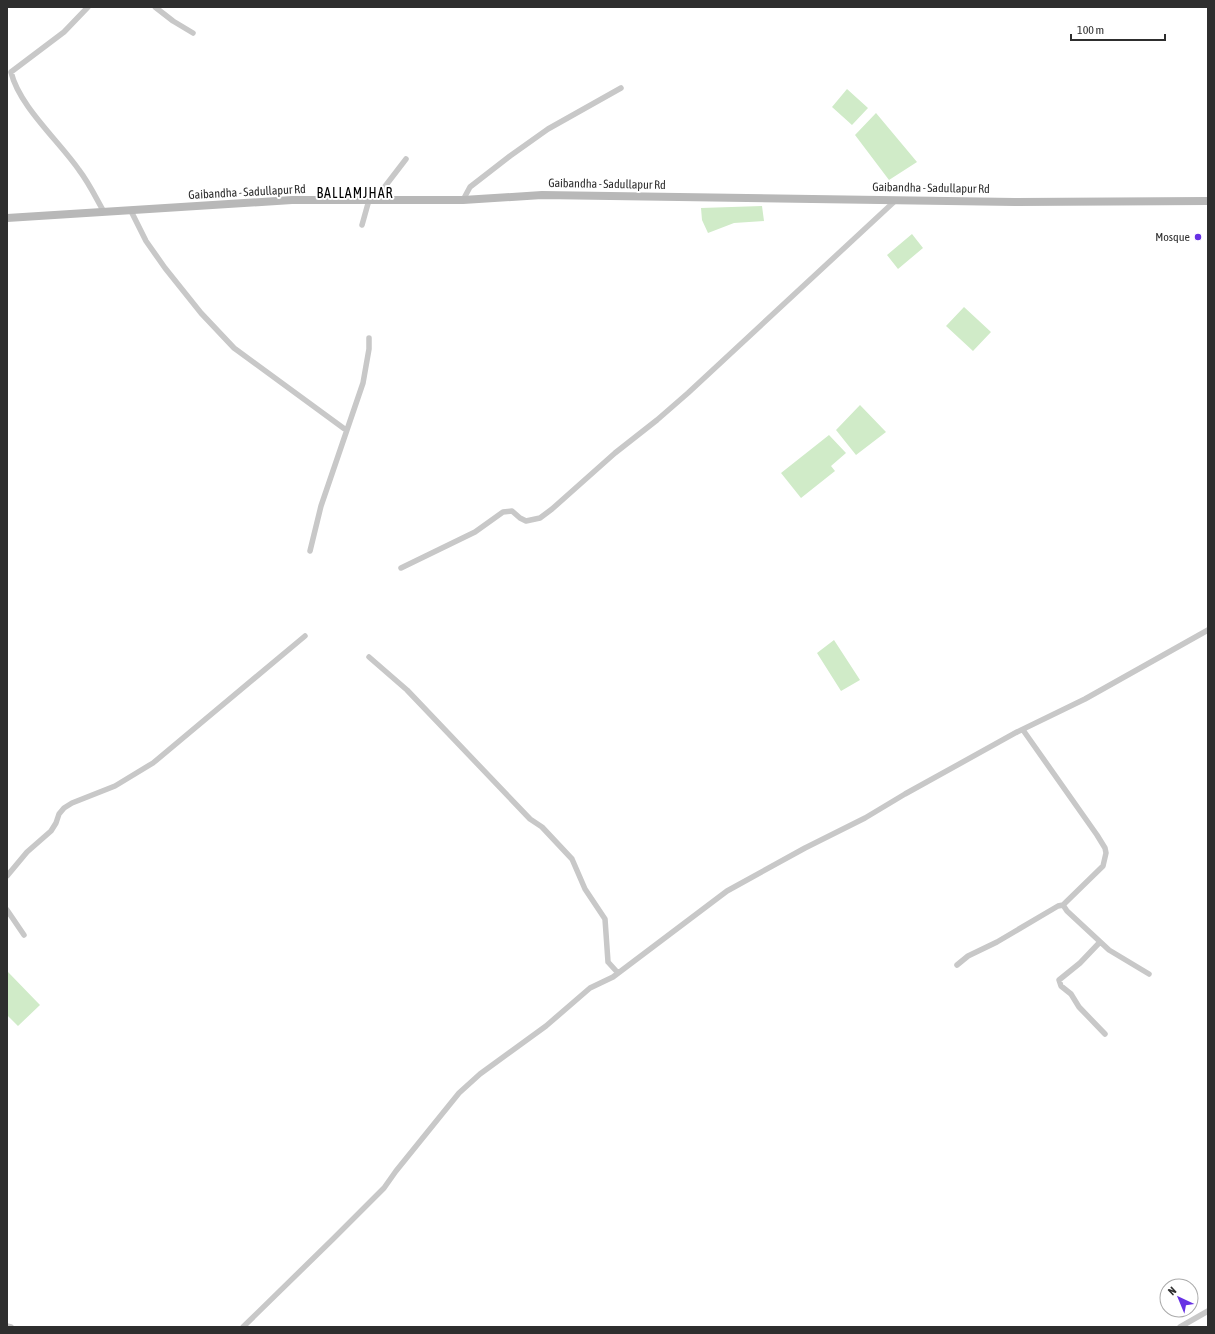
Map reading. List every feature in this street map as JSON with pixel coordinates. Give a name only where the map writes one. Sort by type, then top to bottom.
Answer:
[{"type":"main road","name":"Gaibandha - Sadullapur Rd","points":[[7,218],[292,200],[463,200],[542,194],[1015,202],[1208,201]]},
{"type":"street","points":[[88,7],[64,32],[11,72],[13,81],[30,110],[80,170],[104,212]]},
{"type":"street","points":[[155,7],[193,33]]},
{"type":"street","points":[[463,200],[470,188],[510,156],[548,129],[620,88]]},
{"type":"street","points":[[380,200],[383,189],[406,158]]},
{"type":"street","points":[[362,225],[369,200]]},
{"type":"street","points":[[401,568],[475,532],[503,512],[512,511],[526,521],[540,518],[615,453],[688,393],[896,200]]},
{"type":"street","points":[[131,211],[146,241],[165,268],[202,313],[234,348],[346,430]]},
{"type":"street","points":[[310,551],[321,506],[363,382],[369,349],[369,338]]},
{"type":"street","points":[[243,1327],[384,1188],[459,1093],[480,1074],[546,1026],[590,988],[618,973],[696,916],[727,891],[805,848],[865,818],[905,794],[1023,730],[1085,699],[1208,630]]},
{"type":"street","points":[[7,876],[28,852],[51,831],[59,814],[64,808],[72,803],[115,786],[152,763],[305,636]]},
{"type":"street","points":[[369,657],[407,690],[530,819],[542,827],[572,859],[585,889],[605,919],[608,962],[618,973]]},
{"type":"street","points":[[957,965],[968,956],[997,942],[1058,906],[1063,905],[1103,866],[1106,853],[1105,848],[1023,730]]},
{"type":"street","points":[[1063,905],[1067,911],[1109,950],[1149,974]]},
{"type":"street","points":[[7,910],[24,935]]},
{"type":"street","points":[[1100,942],[1080,963],[1059,980],[1061,986],[1071,994],[1079,1007],[1105,1034]]},
{"type":"street","points":[[1180,1327],[1208,1311]]},
{"type":"street","points":[[7,1326],[11,1327]]},
{"type":"shaded area","points":[[847,89],[868,108],[852,125],[832,107]]},
{"type":"shaded area","points":[[876,113],[917,162],[889,180],[855,135]]},
{"type":"shaded area","points":[[762,206],[764,221],[734,223],[708,233],[702,220],[701,208]]},
{"type":"shaded area","points":[[912,234],[923,248],[898,269],[887,255]]},
{"type":"shaded area","points":[[964,307],[991,332],[973,351],[946,326]]},
{"type":"shaded area","points":[[860,405],[886,432],[856,455],[836,430]]},
{"type":"shaded area","points":[[829,435],[846,453],[831,466],[835,471],[801,498],[781,473]]},
{"type":"shaded area","points":[[834,640],[860,680],[841,691],[817,653]]},
{"type":"shaded area","points":[[8,972],[40,1005],[18,1026],[7,1015]]},
{"type":"place","name":"Mosque","points":[[1198,237]]},
{"type":"district","name":"BALLAMJHAR","points":[[355,193]]}]
